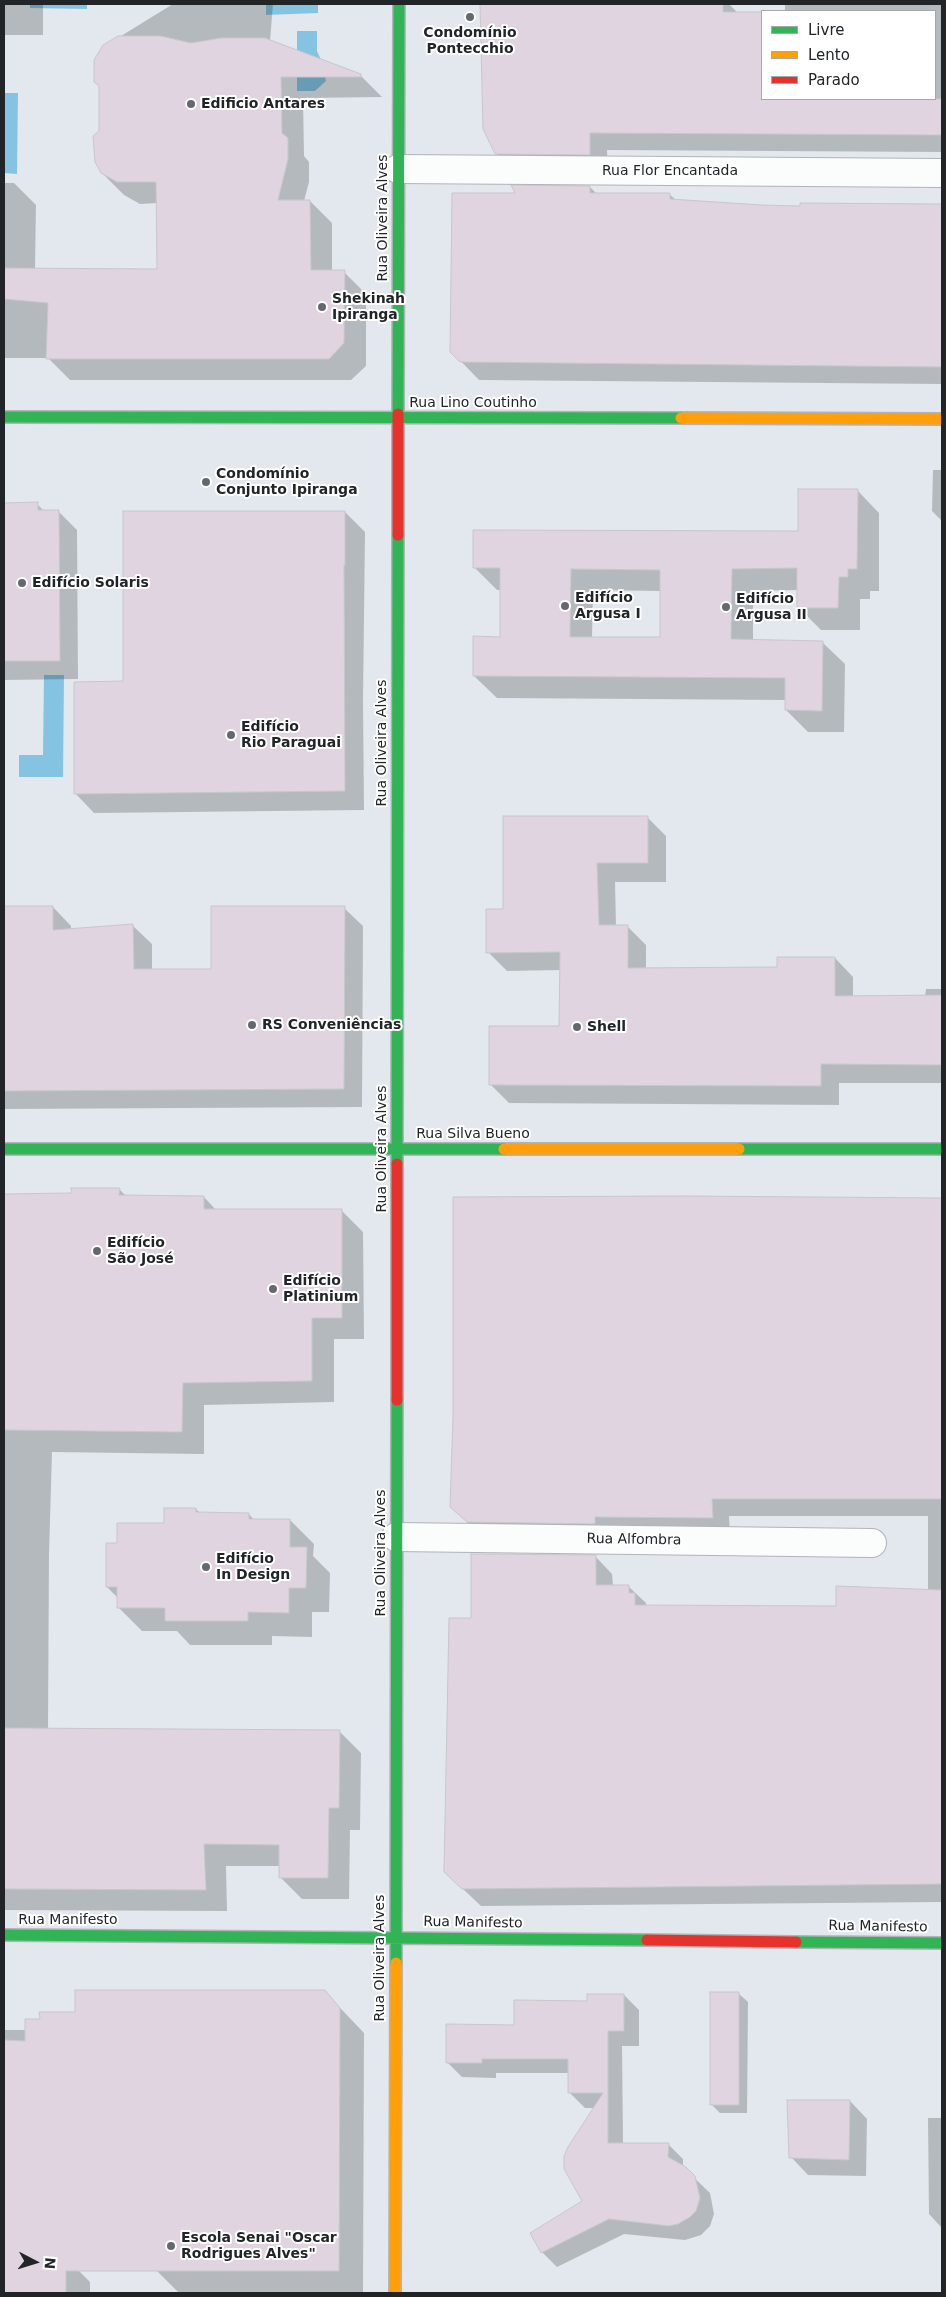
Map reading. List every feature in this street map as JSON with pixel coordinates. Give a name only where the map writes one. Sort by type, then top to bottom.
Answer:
[{"type":"street","name":"Rua Oliveira Alves","points":[[395,2293],[399,4]]},
{"type":"street","name":"Rua Flor Encantada","points":[[398,169],[942,173]]},
{"type":"street","name":"Rua Lino Coutinho","points":[[4,417],[942,419]]},
{"type":"street","name":"Rua Silva Bueno","points":[[4,1149],[942,1149]]},
{"type":"street","name":"Rua Alfombra","points":[[396,1537],[872,1543]]},
{"type":"street","name":"Rua Manifesto","points":[[4,1935],[942,1943]]},
{"type":"water","points":[[30,4],[87,4],[87,9],[30,8]]},
{"type":"water","points":[[266,4],[318,4],[318,13],[266,15]]},
{"type":"water","points":[[297,31],[317,31],[317,51],[322,62],[326,81],[315,91],[297,91]]},
{"type":"water","points":[[4,93],[18,93],[17,174],[4,173]]},
{"type":"water","points":[[44,675],[64,675],[63,777],[19,777],[19,755],[43,755]]},
{"type":"building","points":[[480,4],[723,4],[723,12],[761,12],[761,100],[942,99],[942,135],[590,133],[590,155],[495,154],[483,129]]},
{"type":"building","points":[[118,36],[161,36],[191,43],[221,38],[265,38],[361,74],[361,77],[281,77],[282,133],[288,138],[288,159],[278,200],[310,200],[311,270],[345,270],[344,343],[329,359],[46,359],[48,303],[4,299],[4,268],[157,269],[156,182],[117,182],[101,173],[95,162],[93,136],[99,131],[99,86],[94,82],[94,60],[103,45]]},
{"type":"building","points":[[511,185],[590,186],[590,193],[670,193],[670,199],[762,205],[800,206],[800,203],[942,204],[942,367],[460,362],[450,352],[452,193],[515,193]]},
{"type":"building","points":[[798,489],[858,489],[857,569],[848,569],[848,577],[839,577],[838,608],[797,608],[797,568],[732,569],[731,639],[823,641],[822,711],[785,710],[785,678],[473,676],[473,636],[500,637],[500,568],[473,568],[473,530],[798,531]],"holes":[[[571,569],[660,570],[660,637],[570,637]]]},
{"type":"building","name":"Edifício Solaris","points":[[38,502],[38,510],[59,510],[60,661],[4,661],[4,503]]},
{"type":"building","points":[[123,511],[345,511],[345,791],[74,794],[74,682],[123,681]]},
{"type":"building","points":[[503,816],[648,816],[648,863],[597,863],[599,925],[628,925],[628,968],[777,967],[777,957],[835,957],[835,996],[942,995],[942,1065],[821,1064],[821,1086],[489,1085],[489,1026],[559,1026],[560,952],[486,953],[486,909],[503,909]]},
{"type":"building","points":[[4,906],[53,906],[53,930],[133,924],[134,969],[211,969],[211,906],[345,906],[344,1089],[4,1091]]},
{"type":"building","points":[[71,1188],[120,1188],[119,1195],[204,1196],[204,1209],[342,1209],[342,1318],[312,1318],[312,1381],[183,1383],[182,1432],[4,1430],[4,1194],[72,1193]]},
{"type":"building","points":[[453,1197],[942,1198],[942,1499],[712,1499],[713,1518],[595,1517],[595,1524],[467,1522],[450,1507],[453,1416]]},
{"type":"building","name":"Edifício In Design","points":[[164,1508],[196,1508],[196,1512],[249,1513],[249,1519],[290,1519],[290,1547],[307,1547],[306,1588],[289,1588],[289,1613],[248,1612],[248,1621],[165,1621],[165,1608],[117,1608],[117,1587],[106,1587],[106,1543],[117,1543],[117,1523],[164,1523]]},
{"type":"building","points":[[471,1554],[596,1555],[596,1585],[629,1585],[629,1593],[635,1593],[635,1605],[836,1606],[836,1586],[942,1590],[942,1884],[462,1889],[444,1872],[449,1618],[471,1618]]},
{"type":"building","points":[[4,1728],[340,1730],[339,1808],[329,1808],[328,1878],[279,1878],[279,1845],[204,1844],[206,1890],[4,1889]]},
{"type":"building","points":[[75,1990],[325,1990],[340,2008],[339,2271],[66,2271],[66,2293],[4,2293],[4,2040],[25,2041],[25,2019],[40,2019],[39,2012],[75,2012]]},
{"type":"building","points":[[710,1992],[739,1992],[739,2105],[710,2105]]},
{"type":"building","points":[[587,1994],[624,1994],[624,2031],[608,2031],[608,2143],[669,2143],[668,2157],[686,2167],[695,2176],[700,2198],[696,2211],[678,2224],[669,2226],[609,2219],[541,2253],[530,2233],[582,2201],[564,2169],[564,2156],[603,2093],[568,2093],[568,2059],[482,2059],[482,2063],[446,2063],[446,2024],[514,2025],[514,2000],[587,2001]]},
{"type":"building","points":[[787,2100],[850,2100],[849,2160],[789,2158]]},
{"type":"traffic: fast","points":[[398,414],[399,4]]},
{"type":"traffic: fast","points":[[4,417],[681,418]]},
{"type":"traffic: fast","points":[[397,1164],[398,535]]},
{"type":"traffic: fast","points":[[4,1149],[504,1149]]},
{"type":"traffic: fast","points":[[739,1149],[942,1149]]},
{"type":"traffic: fast","points":[[396,1963],[397,1400]]},
{"type":"traffic: fast","points":[[4,1935],[647,1940]]},
{"type":"traffic: fast","points":[[796,1942],[942,1943]]},
{"type":"traffic: slow","points":[[681,418],[942,419]]},
{"type":"traffic: slow","points":[[504,1149],[739,1149]]},
{"type":"traffic: slow","points":[[395,2293],[396,1963]]},
{"type":"traffic: jam","points":[[398,414],[398,535]]},
{"type":"traffic: jam","points":[[397,1164],[397,1400]]},
{"type":"traffic: jam","points":[[647,1940],[796,1942]]},
{"type":"place","name":"Condomínio Pontecchio","points":[[470,17]]},
{"type":"place","name":"Edificio Antares","points":[[191,104]]},
{"type":"place","name":"Shekinah Ipiranga","points":[[322,307]]},
{"type":"place","name":"Condomínio Conjunto Ipiranga","points":[[206,482]]},
{"type":"place","name":"Edifício Solaris","points":[[22,583]]},
{"type":"place","name":"Edifício Argusa I","points":[[565,606]]},
{"type":"place","name":"Edifício Argusa II","points":[[726,607]]},
{"type":"place","name":"Edifício Rio Paraguai","points":[[231,735]]},
{"type":"place","name":"RS Conveniências","points":[[252,1025]]},
{"type":"place","name":"Shell","points":[[577,1027]]},
{"type":"place","name":"Edifício São José","points":[[97,1251]]},
{"type":"place","name":"Edifício Platinium","points":[[273,1289]]},
{"type":"place","name":"Edifício In Design","points":[[206,1567]]},
{"type":"place","name":"Escola Senai \"Oscar Rodrigues Alves\"","points":[[171,2246]]}]
